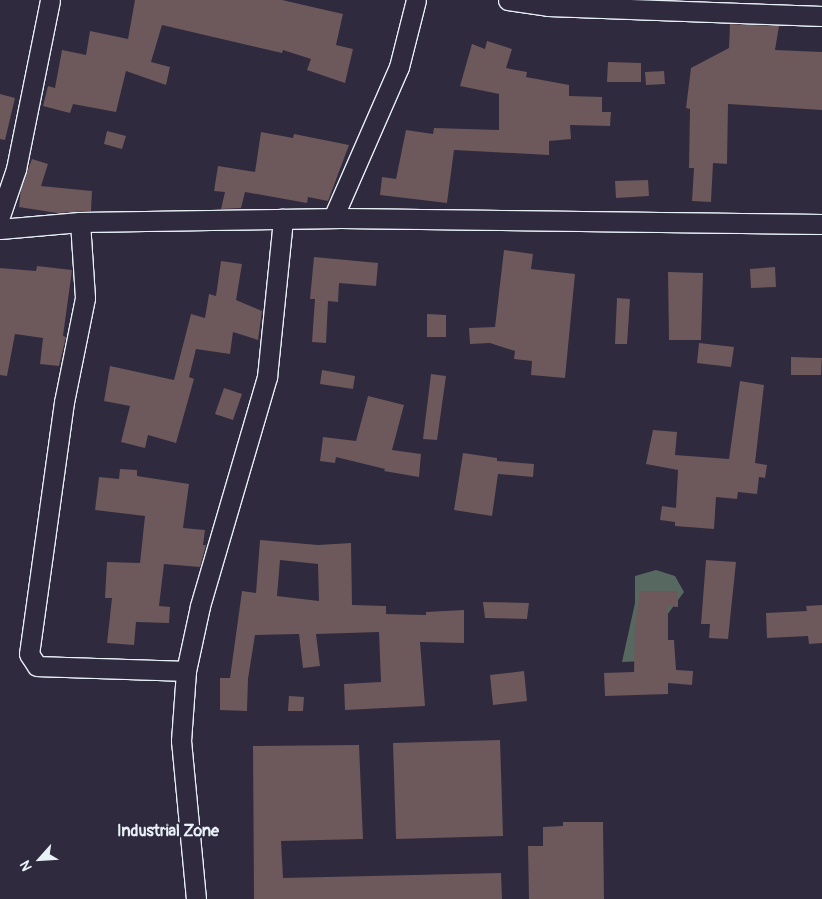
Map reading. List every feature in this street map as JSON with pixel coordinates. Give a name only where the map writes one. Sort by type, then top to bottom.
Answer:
[{"type":"street","points":[[0,216],[16,169],[50,0]]},
{"type":"street","points":[[333,218],[399,67],[416,0]]},
{"type":"street","points":[[508,0],[548,6],[822,16]]},
{"type":"street","points":[[0,229],[80,222],[333,218],[822,224]]},
{"type":"street","points":[[196,899],[182,741],[186,671],[200,606],[267,376],[283,219]]},
{"type":"street","points":[[80,222],[85,298],[64,402],[29,654],[37,666],[186,671]]},
{"type":"green space","points":[[656,570],[675,576],[684,592],[667,615],[665,660],[622,662],[635,603],[635,576]]},
{"type":"building","points":[[135,0],[282,0],[343,14],[336,45],[353,49],[345,83],[307,70],[311,59],[283,50],[282,53],[162,25],[151,62],[170,67],[166,85],[126,71],[116,112],[73,104],[70,113],[43,106],[48,86],[55,88],[62,50],[86,55],[90,31],[128,39]]},
{"type":"building","points":[[730,24],[779,26],[775,50],[822,52],[822,110],[728,104],[727,164],[713,163],[711,202],[692,201],[694,168],[689,168],[690,109],[686,108],[691,68],[729,48]]},
{"type":"building","points":[[487,41],[512,49],[506,68],[527,72],[526,77],[569,85],[569,96],[602,97],[602,112],[611,112],[610,126],[570,125],[571,139],[549,141],[549,155],[454,150],[447,203],[380,195],[382,177],[396,179],[406,130],[433,134],[434,128],[499,130],[499,94],[460,86],[472,44],[485,49]]},
{"type":"building","points":[[608,62],[641,63],[641,82],[607,82]]},
{"type":"building","points":[[664,71],[665,84],[646,85],[645,72]]},
{"type":"building","points":[[0,94],[15,98],[5,140],[0,139]]},
{"type":"building","points":[[107,131],[126,136],[122,149],[104,144]]},
{"type":"building","points":[[261,132],[293,138],[294,134],[349,145],[328,201],[308,197],[307,203],[245,192],[241,208],[221,209],[225,192],[214,191],[218,166],[255,172]]},
{"type":"building","points":[[32,159],[48,164],[41,186],[92,191],[91,211],[57,213],[19,207],[21,188]]},
{"type":"building","points":[[648,180],[649,196],[616,198],[615,181]]},
{"type":"building","points":[[504,250],[533,254],[531,269],[575,274],[565,378],[531,375],[532,361],[514,359],[515,351],[490,343],[470,344],[469,328],[495,327]]},
{"type":"building","points":[[314,257],[378,263],[376,286],[339,283],[338,302],[328,301],[326,343],[312,342],[315,299],[310,299]]},
{"type":"building","points":[[221,261],[242,264],[236,300],[262,311],[258,340],[233,332],[230,354],[196,349],[189,377],[194,379],[176,443],[148,435],[145,448],[121,442],[130,406],[104,401],[110,366],[174,380],[191,314],[205,318],[209,294],[216,296]]},
{"type":"building","points":[[37,266],[72,270],[63,336],[66,337],[59,366],[40,364],[43,338],[15,334],[7,376],[0,375],[0,268],[36,271]]},
{"type":"building","points":[[775,267],[776,287],[751,288],[750,269]]},
{"type":"building","points":[[668,272],[703,273],[701,340],[669,340]]},
{"type":"building","points":[[617,298],[630,299],[627,344],[615,344]]},
{"type":"building","points":[[427,314],[446,315],[446,337],[427,337]]},
{"type":"building","points":[[699,343],[734,347],[731,367],[697,363]]},
{"type":"building","points":[[791,357],[822,358],[821,375],[791,375]]},
{"type":"building","points":[[322,370],[355,376],[353,389],[320,384]]},
{"type":"building","points":[[431,374],[446,376],[437,440],[423,439]]},
{"type":"building","points":[[740,381],[764,385],[755,463],[767,465],[765,478],[759,477],[757,494],[738,492],[737,499],[716,497],[714,529],[675,526],[675,522],[660,520],[662,506],[676,508],[678,470],[646,464],[653,430],[677,432],[675,455],[729,459]]},
{"type":"building","points":[[224,388],[242,394],[233,420],[215,414]]},
{"type":"building","points":[[368,396],[404,405],[392,450],[421,454],[419,477],[384,471],[385,469],[336,457],[335,463],[320,461],[323,437],[356,441]]},
{"type":"building","points":[[463,453],[497,458],[497,461],[534,464],[533,477],[498,474],[492,516],[454,510]]},
{"type":"building","points":[[120,469],[137,470],[137,476],[189,484],[183,528],[205,530],[203,545],[206,545],[200,567],[164,564],[159,606],[170,607],[169,623],[136,622],[134,645],[107,643],[112,598],[105,598],[107,562],[140,563],[145,516],[95,510],[99,477],[119,479]]},
{"type":"building","points":[[260,540],[318,545],[351,543],[352,605],[386,606],[386,614],[426,615],[426,612],[464,610],[464,643],[420,642],[425,706],[345,710],[344,684],[381,682],[379,632],[316,634],[320,666],[303,668],[299,634],[255,635],[248,679],[247,711],[220,710],[220,678],[230,678],[242,591],[256,593]],"holes":[[[280,560],[318,564],[319,601],[277,596]]]},
{"type":"building","points":[[706,560],[736,562],[728,639],[709,638],[710,624],[701,624]]},
{"type":"building","points":[[640,591],[678,591],[678,607],[668,606],[668,640],[674,640],[676,670],[693,671],[692,685],[668,683],[668,694],[605,696],[604,673],[634,672],[635,625]]},
{"type":"building","points":[[483,602],[529,603],[527,619],[485,618]]},
{"type":"building","points":[[822,605],[822,643],[809,644],[808,636],[767,638],[766,613],[807,611],[806,606]]},
{"type":"building","points":[[524,671],[527,701],[493,705],[490,675]]},
{"type":"building","points":[[289,696],[304,697],[303,711],[288,711]]},
{"type":"building","points":[[500,740],[503,836],[396,839],[393,743]]},
{"type":"building","points":[[359,745],[363,839],[281,841],[283,878],[501,873],[502,899],[254,899],[253,746]]},
{"type":"building","points":[[563,822],[603,822],[604,899],[529,899],[528,846],[543,846],[543,827],[563,826]]},
{"type":"district","name":"Industrial Zone","points":[[168,831]]}]
